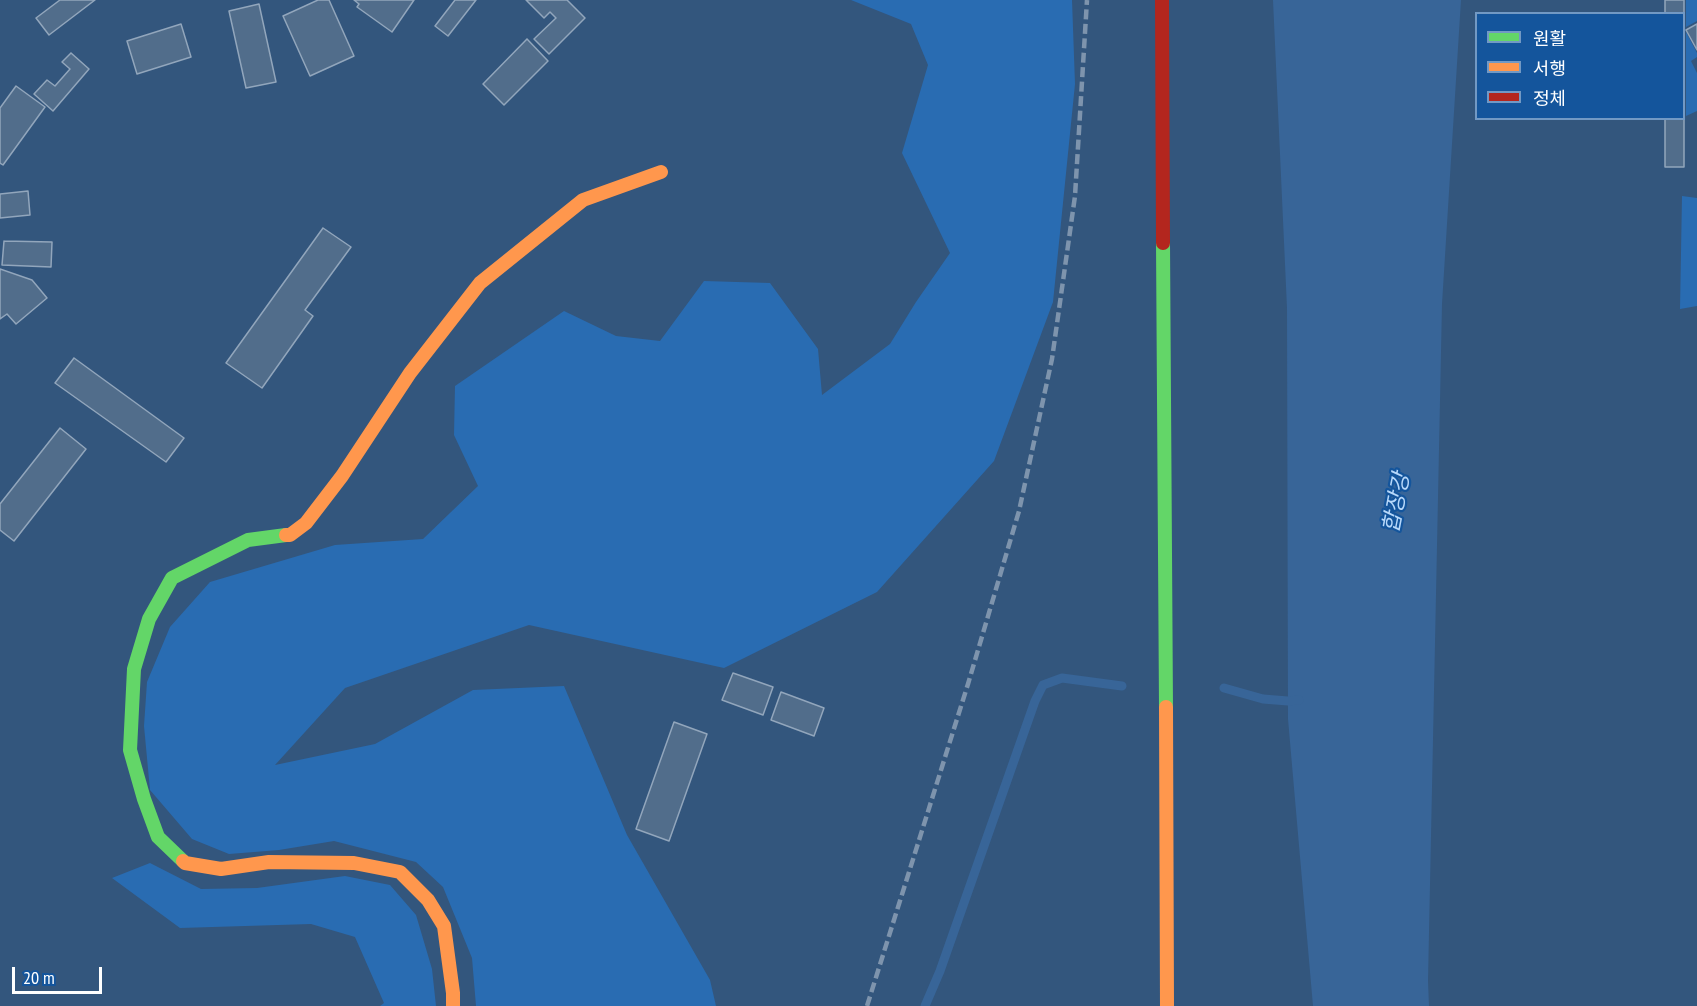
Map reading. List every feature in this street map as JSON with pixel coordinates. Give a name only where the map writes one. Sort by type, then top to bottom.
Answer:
[{"type":"street","points":[[1162,0],[1167,1006]]},
{"type":"street","points":[[453,1006],[444,926],[428,900],[400,872],[354,863],[269,862],[221,869],[185,863],[158,837],[130,750],[134,669],[149,619],[172,578],[248,540],[290,535],[306,523],[342,476],[410,373],[480,283],[583,200],[661,171]]},
{"type":"shaded area","points":[[851,0],[1072,0],[1075,84],[1053,302],[994,461],[877,592],[724,668],[529,625],[345,688],[275,765],[375,744],[473,690],[564,686],[627,835],[710,980],[716,1006],[476,1006],[472,958],[443,887],[416,862],[334,841],[279,850],[229,854],[192,839],[150,790],[144,726],[147,682],[170,627],[210,582],[335,545],[423,539],[478,486],[454,435],[455,386],[564,311],[616,336],[660,341],[704,281],[770,283],[818,349],[822,395],[890,344],[950,253],[902,153],[928,65],[911,24]]},
{"type":"shaded area","points":[[1686,0],[1697,0],[1697,21],[1686,27]]},
{"type":"shaded area","points":[[1686,32],[1697,53],[1697,57],[1691,61],[1697,73],[1697,111],[1686,116]]},
{"type":"shaded area","points":[[1682,196],[1697,198],[1697,306],[1680,309]]},
{"type":"shaded area","points":[[150,863],[201,889],[257,888],[345,876],[390,885],[416,915],[432,969],[436,1006],[380,1006],[384,1003],[355,937],[311,924],[180,928],[112,878]]},
{"type":"water","name":"합장강","points":[[1273,0],[1461,0],[1442,304],[1429,1006],[1313,1006],[1288,719],[1287,308]]},
{"type":"building","points":[[60,0],[95,0],[49,35],[36,18]]},
{"type":"building","points":[[318,0],[329,0],[354,56],[310,76],[283,16]]},
{"type":"building","points":[[354,0],[414,0],[392,32],[357,7],[359,4]]},
{"type":"building","points":[[455,0],[476,0],[448,36],[435,26]]},
{"type":"building","points":[[526,0],[567,0],[585,18],[549,54],[534,39],[556,18],[550,12],[544,18]]},
{"type":"building","points":[[1665,0],[1684,0],[1684,12],[1665,12]]},
{"type":"building","points":[[259,4],[276,82],[246,88],[229,11]]},
{"type":"building","points":[[181,24],[191,57],[137,74],[127,41]]},
{"type":"building","points":[[1697,24],[1697,50],[1686,30]]},
{"type":"building","points":[[527,39],[548,61],[504,105],[483,84]]},
{"type":"building","points":[[71,53],[89,69],[53,111],[34,94],[47,80],[55,86],[70,69],[62,62]]},
{"type":"building","points":[[16,86],[45,107],[3,165],[0,163],[0,108]]},
{"type":"building","points":[[1665,120],[1684,120],[1684,167],[1665,167]]},
{"type":"building","points":[[28,191],[30,215],[0,218],[0,194]]},
{"type":"building","points":[[323,228],[351,247],[305,310],[313,316],[262,388],[226,363]]},
{"type":"building","points":[[4,241],[52,242],[51,267],[2,265]]},
{"type":"building","points":[[0,269],[32,280],[47,298],[16,324],[7,314],[0,319]]},
{"type":"building","points":[[74,358],[184,438],[166,462],[55,383]]},
{"type":"building","points":[[60,428],[86,449],[14,541],[0,530],[0,504]]},
{"type":"building","points":[[733,673],[773,687],[763,715],[722,700]]},
{"type":"building","points":[[781,692],[824,708],[814,736],[771,720]]},
{"type":"building","points":[[674,722],[707,734],[669,841],[636,829]]},
{"type":"waterway","points":[[925,1006],[940,971],[1035,701],[1043,685],[1062,678],[1122,686]]},
{"type":"waterway","points":[[1224,688],[1263,699],[1299,700]]},
{"type":"railway","points":[[867,1006],[968,684],[1019,511],[1052,359],[1075,196],[1087,0]]},
{"type":"traffic: fast","points":[[1163,243],[1166,707]]},
{"type":"traffic: fast","points":[[183,861],[158,837],[130,750],[134,669],[149,619],[172,578],[248,540],[286,535]]},
{"type":"traffic: slow","points":[[286,535],[290,535],[306,523],[342,476],[410,373],[480,283],[583,200],[661,172]]},
{"type":"traffic: slow","points":[[1166,707],[1167,1006]]},
{"type":"traffic: slow","points":[[183,861],[221,869],[269,862],[354,863],[400,872],[428,900],[444,926],[453,1006]]},
{"type":"traffic: jam","points":[[1162,0],[1163,243]]}]
